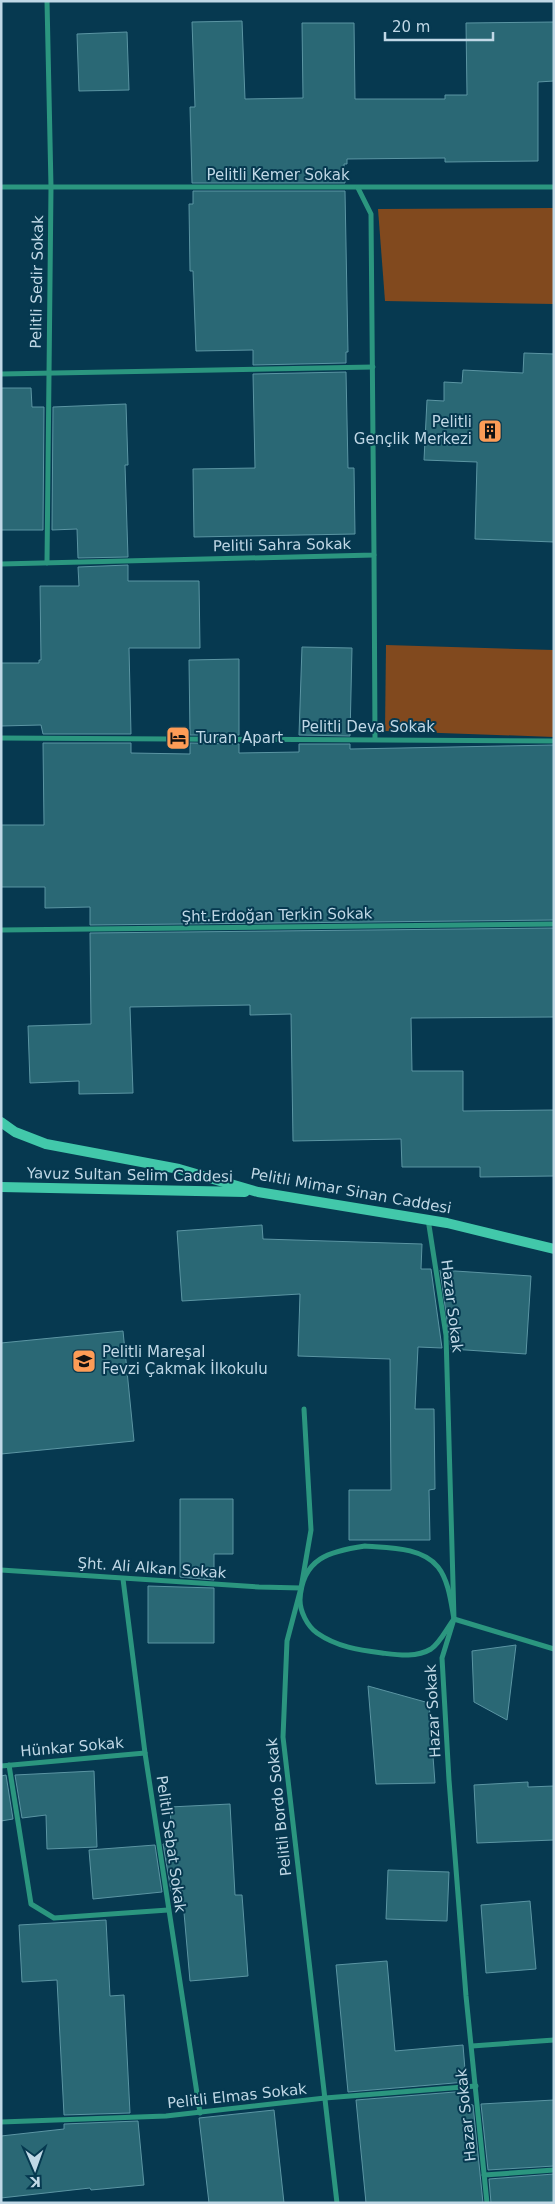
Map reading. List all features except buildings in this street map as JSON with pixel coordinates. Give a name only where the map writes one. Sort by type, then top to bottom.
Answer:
[{"type":"street","name":"Pelitli Sedir Sokak","points":[[47,1],[50,187],[47,563]]},
{"type":"street","name":"Pelitli Kemer Sokak","points":[[1,187],[554,187]]},
{"type":"street","points":[[358,188],[371,214],[375,739]]},
{"type":"street","points":[[1,374],[373,367]]},
{"type":"street","name":"Pelitli Sahra Sokak","points":[[1,564],[374,555]]},
{"type":"street","name":"Pelitli Deva Sokak","points":[[1,738],[554,741]]},
{"type":"street","name":"Şht.Erdoğan Terkin Sokak","points":[[1,930],[554,924]]},
{"type":"street","name":"Pelitli Mimar Sinan Caddesi","points":[[1,1122],[15,1132],[46,1144],[179,1169],[258,1192],[428,1219],[554,1249]]},
{"type":"street","name":"Yavuz Sultan Selim Caddesi","points":[[1,1187],[258,1192]]},
{"type":"street","name":"Hazar Sokak","points":[[428,1219],[446,1335],[454,1619],[442,1658],[449,1780],[486,2203]]},
{"type":"street","name":"Pelitli Bordo Sokak","points":[[304,1408],[311,1530],[301,1588],[287,1642],[283,1737],[337,2203]]},
{"type":"street","points":[[366,1546],[405,1549],[427,1559],[438,1567],[449,1595],[454,1619],[432,1649],[417,1654],[403,1656],[355,1650],[341,1646],[316,1632],[306,1620],[300,1607],[301,1588],[305,1573],[316,1562],[337,1550],[366,1546]]},
{"type":"street","name":"Şht. Ali Alkan Sokak","points":[[1,1570],[301,1588]]},
{"type":"street","name":"Pelitli Sebat Sokak","points":[[123,1578],[168,1910],[200,2113]]},
{"type":"street","points":[[454,1619],[554,1649]]},
{"type":"street","name":"Hünkar Sokak","points":[[1,1766],[146,1753]]},
{"type":"street","points":[[9,1765],[31,1904],[54,1918],[168,1910]]},
{"type":"street","points":[[472,2046],[554,2040]]},
{"type":"street","name":"Pelitli Elmas Sokak","points":[[1,2122],[166,2116],[325,2098],[370,2096],[476,2086]]},
{"type":"street","points":[[484,2175],[554,2170]]},
{"type":"shaded area","points":[[554,208],[554,304],[385,301],[378,209]]},
{"type":"shaded area","points":[[386,645],[554,650],[554,737],[385,731]]},
{"type":"place","name":"Pelitli Gençlik Merkezi","points":[[490,431]]},
{"type":"place","name":"Turan Apart","points":[[178,738]]},
{"type":"place","name":"Pelitli Mareşal Fevzi Çakmak İlkokulu","points":[[84,1361]]}]
